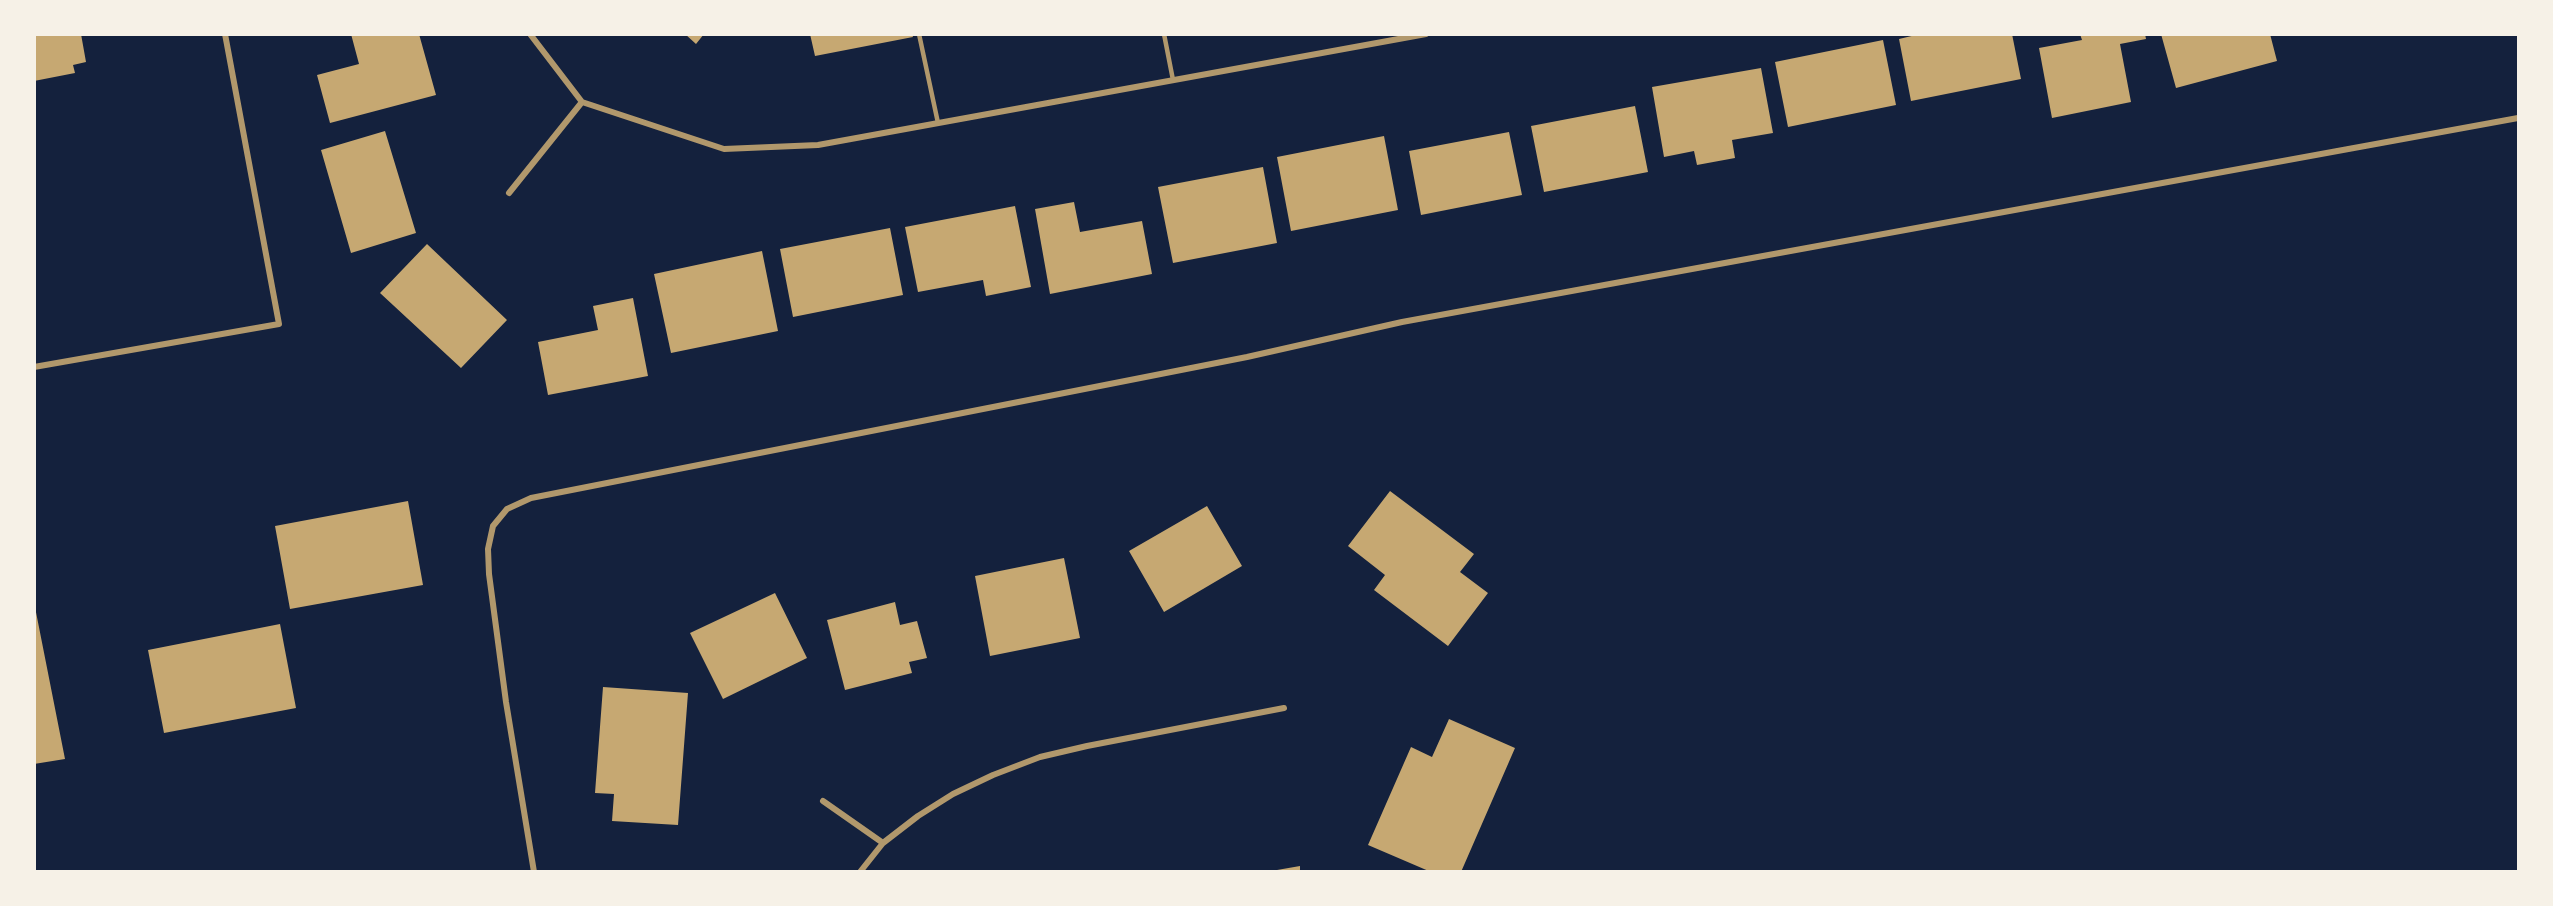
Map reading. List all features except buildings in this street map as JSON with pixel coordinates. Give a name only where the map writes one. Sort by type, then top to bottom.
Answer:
[{"type":"street","points":[[34,367],[279,324],[225,34]]},
{"type":"street","points":[[530,34],[582,102],[724,149],[818,145],[1426,34]]},
{"type":"street","points":[[509,193],[582,102]]},
{"type":"street","points":[[534,872],[506,702],[489,574],[488,549],[493,526],[507,509],[531,498],[1246,357],[1402,322],[2518,118]]},
{"type":"street","points":[[860,872],[883,843],[918,816],[953,794],[993,775],[1040,757],[1284,708]]},
{"type":"street","points":[[823,801],[883,843]]},
{"type":"lane","points":[[919,34],[938,123]]},
{"type":"lane","points":[[1164,34],[1173,80]]}]
